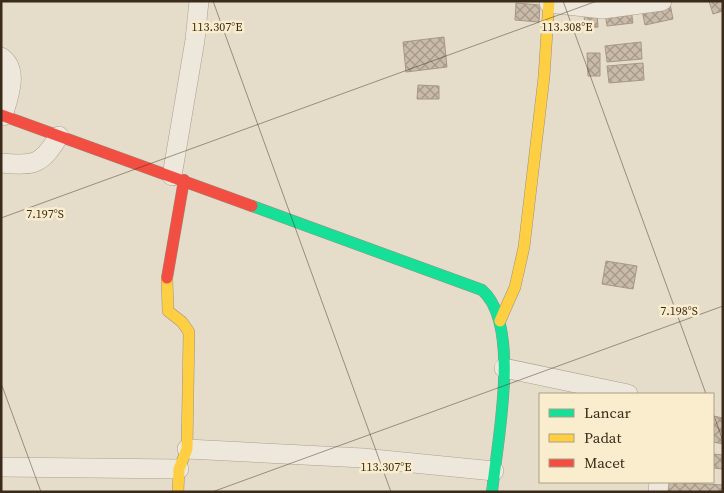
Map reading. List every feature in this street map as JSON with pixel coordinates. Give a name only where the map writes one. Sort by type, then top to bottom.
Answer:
[{"type":"street","points":[[178,492],[179,469],[187,449],[188,332],[182,322],[168,311],[166,286],[198,1]]},
{"type":"street","points":[[500,321],[515,287],[524,247],[544,78],[549,2],[603,9],[662,1]]},
{"type":"street","points":[[1,57],[12,72],[11,85],[2,115],[482,290],[496,306],[500,321],[504,368],[492,492]]},
{"type":"street","points":[[1,163],[20,164],[36,162],[47,156],[60,136]]},
{"type":"street","points":[[504,368],[623,393]]},
{"type":"street","points":[[187,449],[363,458],[494,471]]},
{"type":"street","points":[[1,467],[179,469]]},
{"type":"building","points":[[709,1],[723,1],[723,11],[713,14]]},
{"type":"building","points":[[516,3],[540,5],[539,22],[515,20]]},
{"type":"building","points":[[670,4],[673,19],[645,25],[642,10]]},
{"type":"building","points":[[631,9],[633,23],[607,26],[605,13]]},
{"type":"building","points":[[597,13],[598,27],[585,28],[584,14]]},
{"type":"building","points":[[444,37],[447,67],[406,72],[403,42]]},
{"type":"building","points":[[641,42],[642,59],[607,62],[605,46]]},
{"type":"building","points":[[587,53],[600,53],[600,76],[588,76]]},
{"type":"building","points":[[643,63],[644,80],[609,83],[607,66]]},
{"type":"building","points":[[418,85],[439,86],[439,99],[417,99]]},
{"type":"building","points":[[606,261],[637,266],[633,289],[602,284]]},
{"type":"building","points":[[714,416],[723,418],[723,444],[714,442]]},
{"type":"building","points":[[714,454],[723,455],[723,469],[714,468]]},
{"type":"building","points":[[669,483],[723,485],[723,492],[668,492]]},
{"type":"traffic: fast","points":[[252,206],[482,290],[494,307],[501,329],[504,356],[502,416],[492,492]]},
{"type":"traffic: slow","points":[[500,321],[515,287],[524,247],[544,77],[549,1]]},
{"type":"traffic: slow","points":[[167,278],[168,311],[182,322],[189,332],[187,449],[179,469],[178,492]]},
{"type":"traffic: jam","points":[[1,115],[252,206]]},
{"type":"traffic: jam","points":[[167,278],[184,180]]}]
